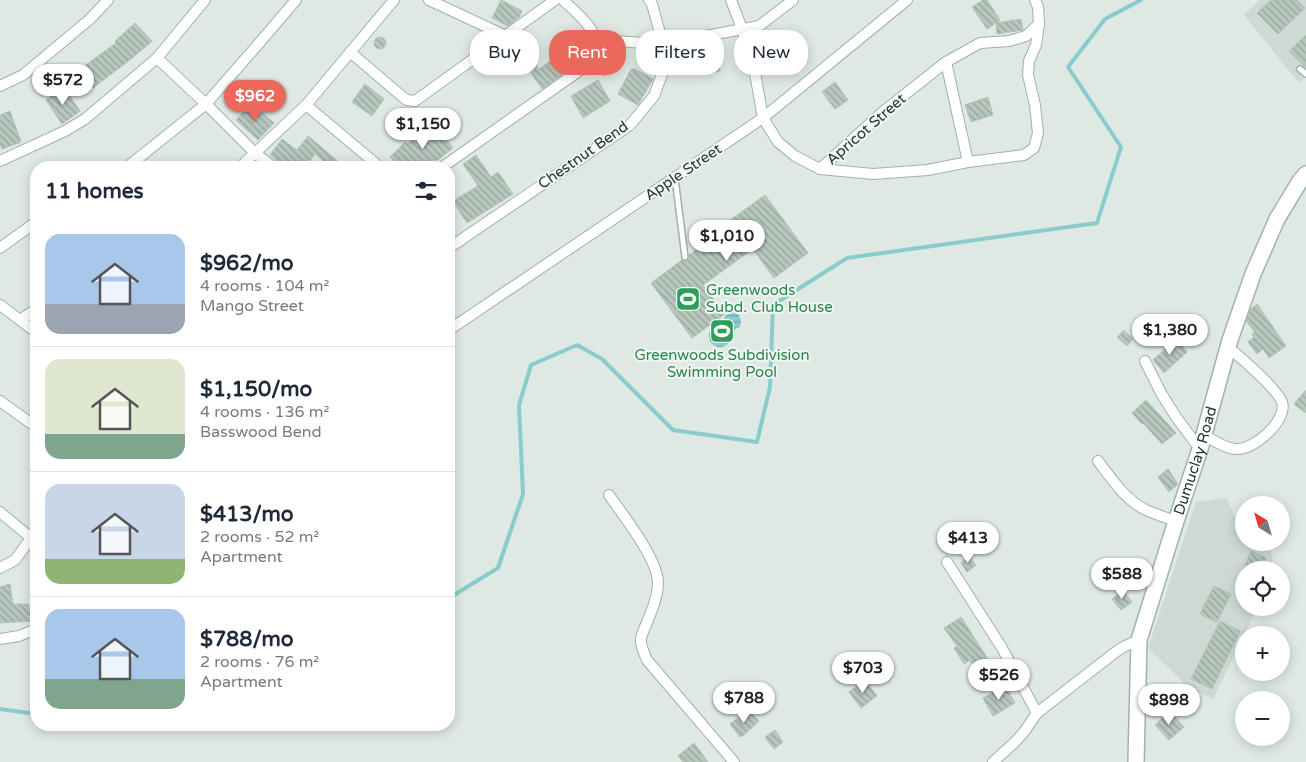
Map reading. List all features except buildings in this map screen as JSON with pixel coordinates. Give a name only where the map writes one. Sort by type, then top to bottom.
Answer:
[{"type":"street","points":[[0,86],[23,75],[90,19],[108,0]]},
{"type":"street","points":[[0,161],[65,131],[85,119],[157,58],[205,0]]},
{"type":"street","points":[[135,161],[206,104],[296,0]]},
{"type":"street","points":[[246,161],[306,104],[394,0]]},
{"type":"street","points":[[429,0],[493,30]]},
{"type":"street","points":[[514,30],[555,0]]},
{"type":"street","points":[[563,0],[591,30]]},
{"type":"street","name":"Chestnut Bend","points":[[649,0],[652,4],[659,30]]},
{"type":"street","name":"Apricot Street","points":[[731,0],[742,29],[755,74],[763,118],[778,142],[794,156],[820,169],[884,111],[946,62],[980,43],[1010,41],[1026,36],[1039,24]]},
{"type":"street","points":[[724,32],[759,26],[793,0]]},
{"type":"street","name":"Apple Street","points":[[455,324],[763,118],[907,0]]},
{"type":"street","points":[[820,169],[873,174],[928,170],[968,162],[1024,155],[1034,148],[1038,133],[1035,106],[1028,74],[1029,62],[1036,45],[1039,24],[1036,0]]},
{"type":"street","points":[[350,52],[407,100],[415,100],[470,61]]},
{"type":"street","points":[[157,58],[265,161]]},
{"type":"street","points":[[946,62],[968,162]]},
{"type":"street","points":[[452,161],[573,75]]},
{"type":"street","name":"Chestnut Bend","points":[[455,244],[630,125],[654,96],[662,75]]},
{"type":"street","points":[[306,104],[373,161]]},
{"type":"street","name":"Dumuclay Road","points":[[1136,762],[1139,640],[1202,442],[1228,347],[1252,274],[1277,219],[1306,174]]},
{"type":"street","points":[[0,248],[30,226]]},
{"type":"street","points":[[0,304],[30,328]]},
{"type":"street","points":[[20,320],[30,313]]},
{"type":"street","points":[[1145,362],[1176,417],[1202,442],[1234,449],[1244,449],[1255,444],[1273,427],[1282,412],[1283,405],[1272,387],[1228,347]]},
{"type":"street","points":[[0,400],[30,423]]},
{"type":"street","points":[[1098,461],[1115,484],[1135,503],[1145,510],[1176,521]]},
{"type":"street","points":[[609,495],[640,538],[656,571],[658,591],[641,638],[642,649],[647,660],[734,762]]},
{"type":"street","points":[[0,512],[30,537]]},
{"type":"street","points":[[0,568],[16,560],[30,544]]},
{"type":"street","points":[[947,562],[1002,648],[1037,713]]},
{"type":"street","points":[[0,639],[19,636],[30,631]]},
{"type":"street","points":[[993,762],[1024,732],[1037,713],[1117,650],[1139,640]]},
{"type":"lane","points":[[1300,69],[1306,74]]},
{"type":"lane","points":[[675,177],[685,257]]},
{"type":"shaded area","points":[[1260,0],[1306,0],[1306,76],[1299,83],[1244,15]]},
{"type":"shaded area","points":[[1226,498],[1235,517],[1235,551],[1271,551],[1273,558],[1272,561],[1235,561],[1235,616],[1253,616],[1248,626],[1235,626],[1235,654],[1213,699],[1189,688],[1148,648],[1196,502]]},
{"type":"water","name":"Greenwoods Subdivision Swimming Pool","points":[[733,312],[739,315],[740,327],[735,329],[730,341],[724,346],[718,347],[709,339],[709,333],[714,326],[724,320],[725,316]]},
{"type":"waterway","points":[[455,594],[498,568],[523,494],[519,405],[531,365],[577,345],[602,359],[673,430],[757,442],[770,387],[773,305],[847,258],[1097,223],[1121,147],[1068,67],[1105,19],[1141,0]]},
{"type":"waterway","points":[[0,709],[30,713]]},
{"type":"place","name":"Greenwoods Subd. Club House","points":[[688,299]]},
{"type":"place","name":"Greenwoods Subdivision Swimming Pool","points":[[722,331]]}]
